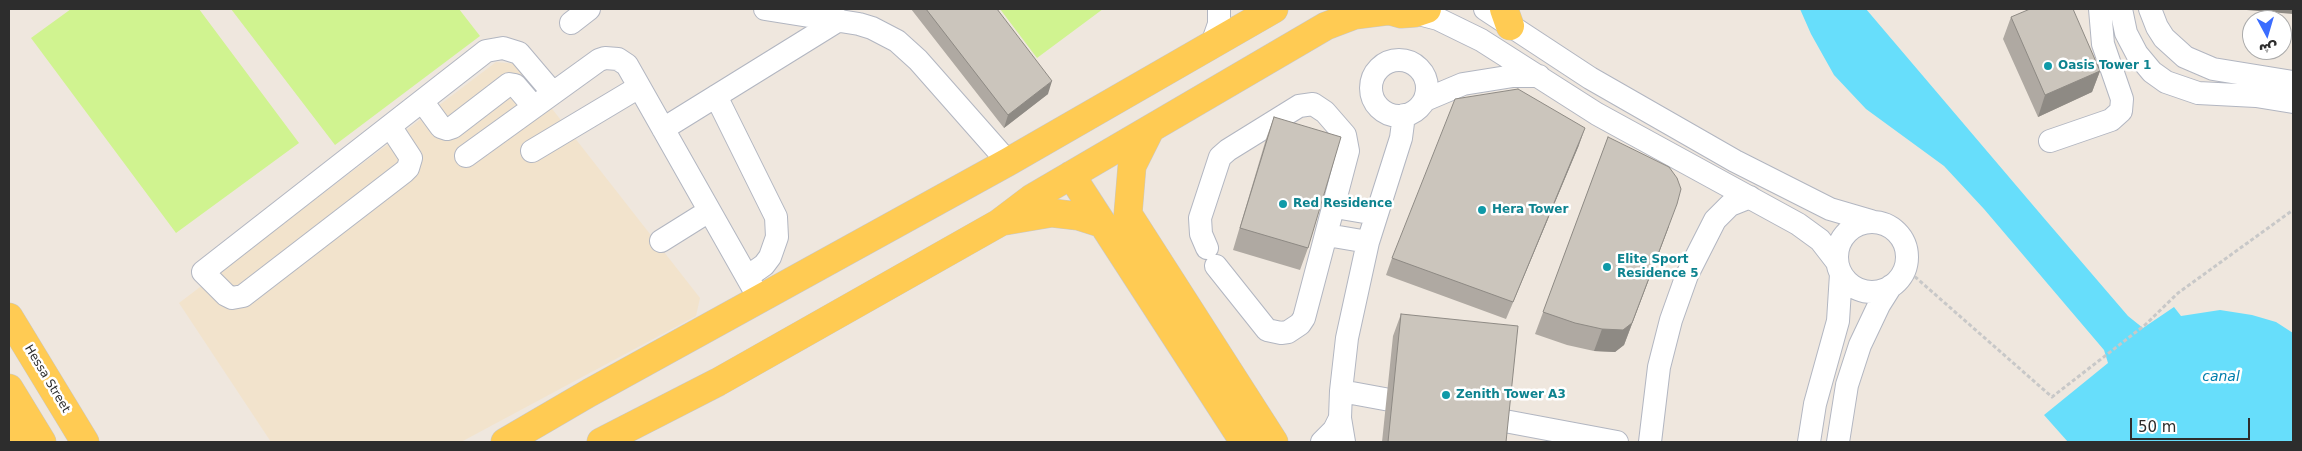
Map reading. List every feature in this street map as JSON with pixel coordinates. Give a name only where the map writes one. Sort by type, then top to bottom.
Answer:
[{"type":"main road","points":[[601,442],[718,382],[999,223],[1032,198],[1326,26],[1355,15],[1385,10],[1401,14],[1421,11]]},
{"type":"main road","points":[[505,442],[589,393],[753,289],[1008,162],[1265,14]]},
{"type":"main road","points":[[1150,130],[1132,166],[1128,214],[1267,440]]},
{"type":"main road","points":[[1071,175],[1103,224],[1267,440]]},
{"type":"main road","points":[[999,223],[1052,213],[1078,216],[1103,224]]},
{"type":"main road","name":"Hessa Street","points":[[9,317],[85,442]]},
{"type":"main road","points":[[9,388],[42,442]]},
{"type":"main road","points":[[9,426],[19,442]]},
{"type":"street","points":[[571,22],[589,9]]},
{"type":"street","points":[[765,9],[839,20],[872,28],[885,34],[908,50],[1008,162]]},
{"type":"street","points":[[1212,44],[1219,24],[1221,9],[1236,16],[1265,14]]},
{"type":"street","points":[[1485,9],[1507,18],[1598,83],[1736,161],[1830,209],[1887,226],[1900,236],[1906,246],[1905,268],[1900,278],[1891,286],[1879,305],[1860,345],[1848,385],[1838,442]]},
{"type":"street","points":[[2050,141],[2111,120],[2121,111],[2122,99],[2103,44],[2100,9]]},
{"type":"street","points":[[2121,9],[2126,33],[2137,54],[2152,72],[2166,82],[2198,93],[2256,96],[2293,102]]},
{"type":"street","points":[[2150,9],[2157,27],[2164,38],[2185,56],[2213,69],[2293,82]]},
{"type":"street","points":[[1421,11],[1460,28],[1597,114],[1750,197],[1810,232],[1820,240],[1846,282],[1863,291],[1873,292],[1891,286]]},
{"type":"street","points":[[663,129],[839,20]]},
{"type":"street","points":[[390,126],[411,158],[408,168],[396,178],[242,296],[232,298],[226,296],[203,272],[481,54],[497,48],[508,49],[524,56],[553,93]]},
{"type":"street","points":[[466,156],[599,60],[605,58],[618,59],[627,65],[753,289]]},
{"type":"street","points":[[1404,60],[1419,68],[1427,83],[1425,100],[1420,107],[1404,115],[1387,113],[1374,101],[1372,84],[1379,68],[1386,63],[1404,60]]},
{"type":"street","points":[[1425,100],[1463,84],[1513,76],[1538,76]]},
{"type":"street","points":[[422,101],[441,127],[447,129],[453,127],[509,84],[515,85],[533,106]]},
{"type":"street","points":[[532,151],[639,87]]},
{"type":"street","points":[[716,96],[776,217],[777,232],[774,248],[753,289]]},
{"type":"street","points":[[1313,104],[1320,107],[1338,126],[1348,143],[1347,159],[1335,207],[1304,318],[1300,324],[1288,332],[1274,332],[1261,325],[1211,257],[1201,234],[1200,218],[1220,157],[1228,150],[1299,106],[1313,104]]},
{"type":"street","points":[[1344,442],[1340,418],[1347,338],[1368,242],[1402,138],[1404,115]]},
{"type":"street","points":[[1709,176],[1713,207],[1710,228]]},
{"type":"street","points":[[1650,442],[1659,367],[1671,320],[1687,274],[1710,228],[1722,212],[1730,205],[1750,197]]},
{"type":"street","points":[[1335,207],[1376,214]]},
{"type":"street","points":[[661,241],[709,211]]},
{"type":"street","points":[[1809,442],[1815,404],[1838,321],[1839,268],[1837,250],[1841,239],[1849,230],[1859,224],[1871,221]]},
{"type":"street","points":[[1327,235],[1368,242]]},
{"type":"street","points":[[1341,391],[1617,442]]},
{"type":"street","points":[[1322,442],[1334,430],[1340,418]]},
{"type":"path","points":[[1905,268],[2052,397],[2077,380],[2145,325],[2178,293],[2293,210]]},
{"type":"shaded area","points":[[496,62],[517,64],[700,298],[696,316],[461,442],[271,442],[179,303]]},
{"type":"green space","points":[[71,9],[199,9],[299,143],[176,233],[31,38]]},
{"type":"green space","points":[[231,9],[459,9],[480,36],[335,145]]},
{"type":"green space","points":[[1000,9],[1103,9],[1037,58]]},
{"type":"water","name":"canal","points":[[1800,9],[1866,9],[2128,316],[2143,328],[2174,307],[2181,316],[2220,310],[2252,315],[2276,322],[2293,333],[2293,442],[2068,442],[2044,415],[2108,363],[2104,350],[1984,209],[1944,166],[1866,109],[1834,75],[1811,34]]},
{"type":"building","points":[[926,9],[997,9],[1052,81],[1008,115]]},
{"type":"building","points":[[2030,9],[2073,9],[2100,71],[2045,95],[2011,17]]},
{"type":"building","name":"Hera Tower","points":[[1518,89],[1585,128],[1513,302],[1392,258],[1455,99]]},
{"type":"building","name":"Red Residence","points":[[1274,117],[1341,137],[1308,248],[1240,228]]},
{"type":"building","name":"Elite Sport Residence 5","points":[[1608,137],[1669,167],[1677,178],[1681,189],[1632,323],[1623,330],[1602,329],[1575,323],[1543,312]]},
{"type":"building","name":"Zenith Tower A3","points":[[1401,314],[1518,326],[1506,442],[1388,442]]},
{"type":"place","name":"Oasis Tower 1","points":[[2048,66]]},
{"type":"place","name":"Red Residence","points":[[1283,204]]},
{"type":"place","name":"Hera Tower","points":[[1482,210]]},
{"type":"place","name":"Elite Sport Residence 5","points":[[1607,267]]},
{"type":"place","name":"Zenith Tower A3","points":[[1446,395]]}]
